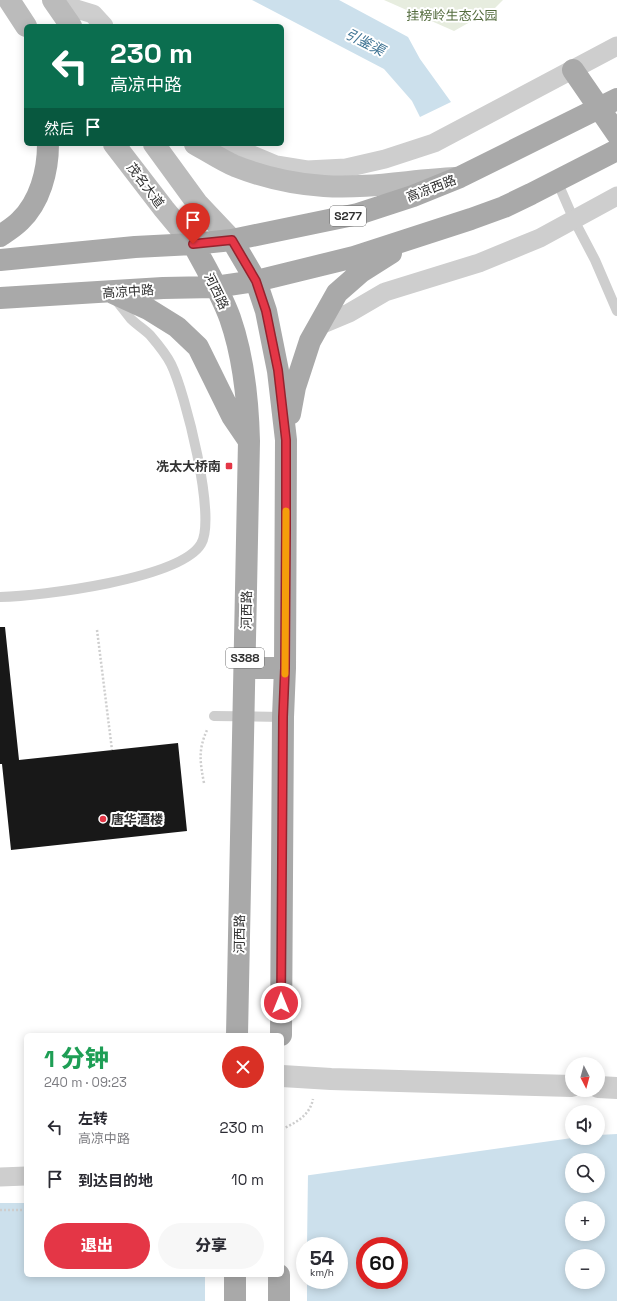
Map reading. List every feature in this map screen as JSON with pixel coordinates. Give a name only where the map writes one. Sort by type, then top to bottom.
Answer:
[{"type":"main road","points":[[9,0],[25,24]]},
{"type":"main road","points":[[54,2],[70,24]]},
{"type":"main road","points":[[573,70],[608,104],[617,134]]},
{"type":"main road","name":"高凉西路","points":[[232,240],[358,214],[412,196],[460,177],[608,104]]},
{"type":"main road","points":[[0,236],[20,221],[32,206],[41,188],[48,155],[48,146]]},
{"type":"main road","name":"茂名大道","points":[[116,146],[193,244]]},
{"type":"main road","points":[[155,146],[197,203],[232,240],[256,281],[266,311],[278,370],[286,440],[281,1033]]},
{"type":"main road","points":[[199,146],[233,165],[260,175],[292,182],[325,186],[362,186],[460,177]]},
{"type":"main road","points":[[256,281],[354,257],[471,219],[504,207],[617,150]]},
{"type":"main road","name":"S277","points":[[0,260],[135,247],[232,240]]},
{"type":"main road","points":[[286,440],[295,387],[310,341],[337,292],[361,272],[387,256],[408,240]]},
{"type":"main road","name":"河西路","points":[[193,244],[230,317],[239,348],[244,376],[250,441],[237,1033]]},
{"type":"main road","name":"高凉中路","points":[[0,298],[216,287],[256,281]]},
{"type":"main road","points":[[110,292],[154,313],[177,327],[198,347],[232,416],[250,441]]},
{"type":"main road","points":[[245,668],[285,668]]},
{"type":"main road","points":[[235,1277],[235,1301]]},
{"type":"main road","points":[[279,1277],[279,1301]]},
{"type":"street","points":[[54,2],[92,14],[102,24]]},
{"type":"street","points":[[231,146],[276,166],[307,170],[352,166],[385,159],[434,143],[617,46]]},
{"type":"street","points":[[318,326],[349,313],[385,292],[479,263],[540,238],[617,196]]},
{"type":"street","points":[[284,1076],[565,1086]]},
{"type":"street","points":[[605,1087],[617,1088]]},
{"type":"street","points":[[0,1177],[24,1176]]},
{"type":"lane","points":[[557,181],[574,220],[595,260],[617,311]]},
{"type":"lane","points":[[0,597],[74,590],[125,580],[165,568],[188,557],[202,544],[206,519],[201,471],[184,400],[171,364],[150,335],[130,318],[110,292]]},
{"type":"lane","points":[[214,716],[283,717]]},
{"type":"path","points":[[97,630],[112,750]]},
{"type":"path","points":[[204,782],[200,763],[200,753],[202,742],[214,716]]},
{"type":"path","points":[[284,1128],[301,1118],[311,1107],[315,1078]]},
{"type":"path","points":[[0,1210],[24,1210]]},
{"type":"green space","name":"挂榜岭生态公园","points":[[384,0],[503,0],[495,8],[454,31]]},
{"type":"water","name":"引鉴渠","points":[[252,0],[339,0],[408,37],[420,59],[451,102],[420,117],[412,101],[384,69]]},
{"type":"water","points":[[617,1134],[617,1301],[0,1301],[0,1203],[24,1203],[24,1277],[284,1277],[284,1179],[565,1139],[565,1145],[605,1145],[605,1135]]},
{"type":"pier","points":[[308,1173],[307,1237],[296,1237],[296,1289],[307,1289],[307,1301],[205,1301],[205,1277],[284,1277],[284,1177]]},
{"type":"building","points":[[0,627],[5,627],[19,760],[178,743],[187,831],[11,850],[2,764],[0,764]]},
{"type":"slow traffic","points":[[285,674],[286,511]]},
{"type":"place","name":"冼太大桥南","points":[[229,466]]},
{"type":"place","name":"唐华酒楼","points":[[103,819]]},
{"type":"route","points":[[193,244],[232,240],[256,281],[266,311],[278,370],[286,440],[281,1003]]}]
